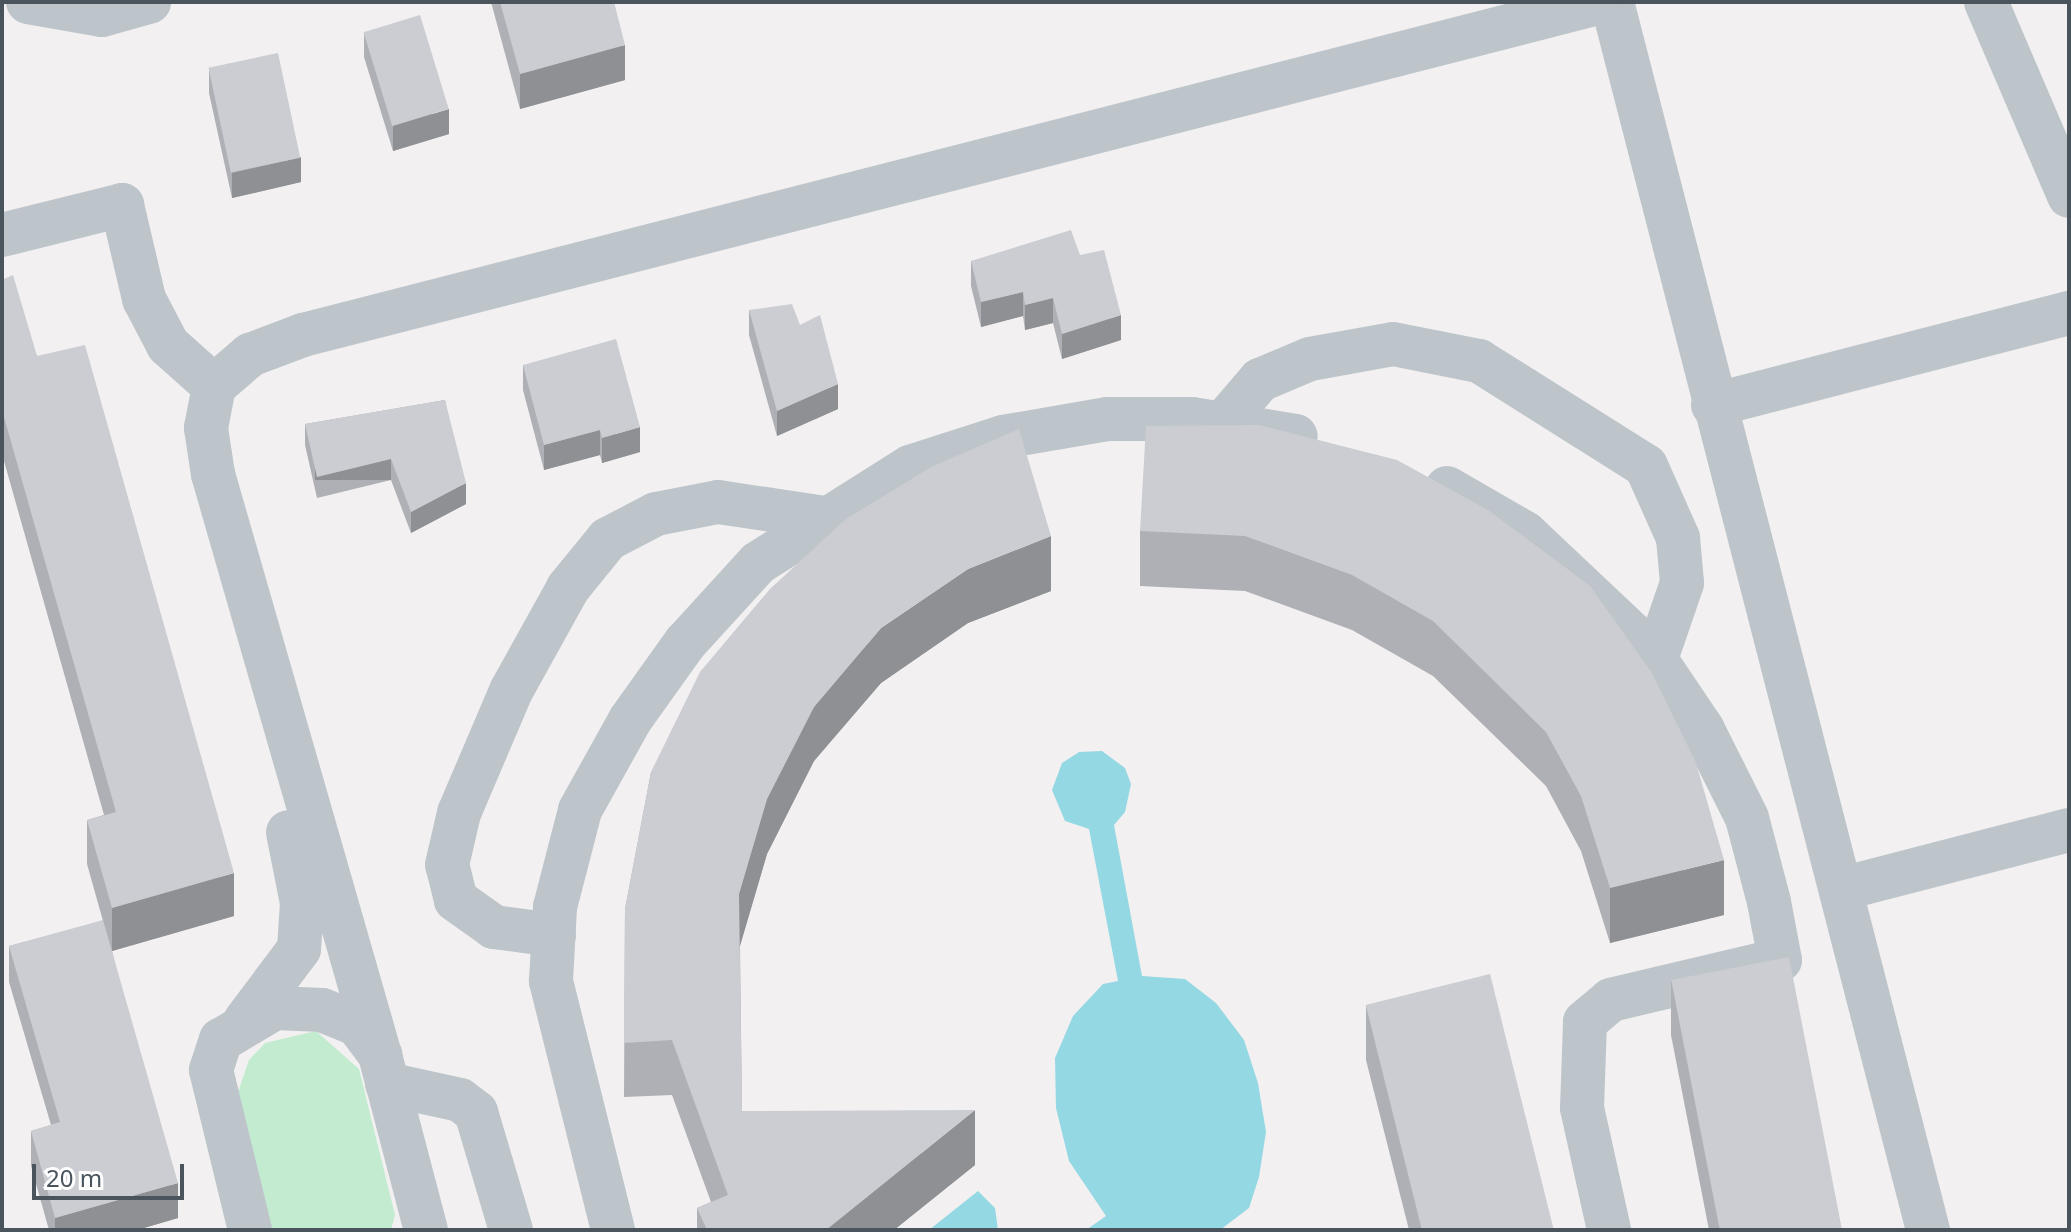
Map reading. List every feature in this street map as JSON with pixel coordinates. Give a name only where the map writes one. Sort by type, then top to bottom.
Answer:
[{"type":"street","points":[[28,2],[102,15],[149,2]]},
{"type":"street","points":[[250,1230],[211,1070],[221,1040],[245,1021],[279,985],[299,949],[302,903],[206,428],[214,386],[250,355],[303,335],[1602,2]]},
{"type":"street","points":[[1612,2],[1713,405],[1928,1230]]},
{"type":"street","points":[[1986,2],[2069,196]]},
{"type":"street","points":[[2,235],[122,205],[144,299],[168,345],[214,386]]},
{"type":"street","points":[[1713,405],[2069,313]]},
{"type":"street","points":[[1223,423],[1260,380],[1310,359],[1393,344],[1479,361],[1646,466],[1678,538],[1682,583],[1656,659]]},
{"type":"street","points":[[613,1230],[551,981],[554,935],[580,810],[630,720],[685,643],[758,563],[910,467],[1003,437],[1107,419],[1223,423],[1331,446]]},
{"type":"street","points":[[1404,470],[1525,533],[1656,659],[1747,818],[1780,960],[1611,1000],[1585,1022],[1582,1108],[1609,1230]]},
{"type":"street","points":[[554,935],[494,927],[456,900],[447,865],[459,813],[511,691],[568,588],[608,539],[656,514],[718,502],[825,518]]},
{"type":"street","points":[[230,539],[384,1070],[426,1230]]},
{"type":"street","points":[[1841,889],[2069,830]]},
{"type":"street","points":[[245,1021],[275,1008],[322,1010],[357,1024],[384,1070],[460,1100],[476,1112],[511,1230]]},
{"type":"green space","points":[[316,1031],[359,1069],[395,1215],[391,1230],[272,1230],[238,1092],[249,1060],[265,1043]]},
{"type":"water","points":[[1102,751],[1125,768],[1131,784],[1125,812],[1114,825],[1142,976],[1185,979],[1216,1003],[1244,1040],[1258,1083],[1266,1132],[1259,1177],[1249,1208],[1220,1230],[1086,1230],[1106,1216],[1069,1161],[1056,1108],[1055,1058],[1073,1016],[1103,984],[1118,981],[1089,829],[1065,821],[1052,790],[1062,763],[1079,752]]},
{"type":"water","points":[[978,1191],[995,1208],[998,1230],[929,1230]]},
{"type":"building","points":[[500,2],[614,2],[625,45],[520,74]]},
{"type":"building","points":[[420,15],[449,109],[392,126],[364,32]]},
{"type":"building","points":[[278,53],[300,158],[231,172],[209,68]]},
{"type":"building","points":[[1071,230],[1080,255],[1104,250],[1121,315],[1062,334],[1053,298],[1025,305],[1023,292],[981,302],[971,261]]},
{"type":"building","points":[[13,275],[37,356],[85,345],[234,873],[112,908],[87,820],[116,812],[2,410],[2,280]]},
{"type":"building","points":[[792,304],[800,325],[820,315],[838,384],[777,411],[749,310]]},
{"type":"building","points":[[616,339],[640,427],[602,438],[600,430],[544,445],[523,365]]},
{"type":"building","points":[[445,400],[466,483],[411,512],[391,459],[317,477],[305,424]]},
{"type":"building","points":[[1259,425],[1397,460],[1488,510],[1590,586],[1652,673],[1696,763],[1724,860],[1610,888],[1581,796],[1546,732],[1433,621],[1352,575],[1245,536],[1140,531],[1146,426]]},
{"type":"building","points":[[1019,429],[1051,536],[968,569],[881,628],[814,707],[767,799],[739,894],[742,1111],[975,1110],[826,1230],[707,1230],[697,1208],[728,1195],[672,1040],[624,1043],[625,909],[651,772],[700,672],[770,589],[846,519],[933,466]]},
{"type":"building","points":[[103,920],[178,1183],[55,1218],[31,1131],[60,1122],[9,946]]},
{"type":"building","points":[[1789,957],[1842,1230],[1720,1230],[1671,980]]},
{"type":"building","points":[[1490,974],[1554,1230],[1422,1230],[1366,1005]]}]
